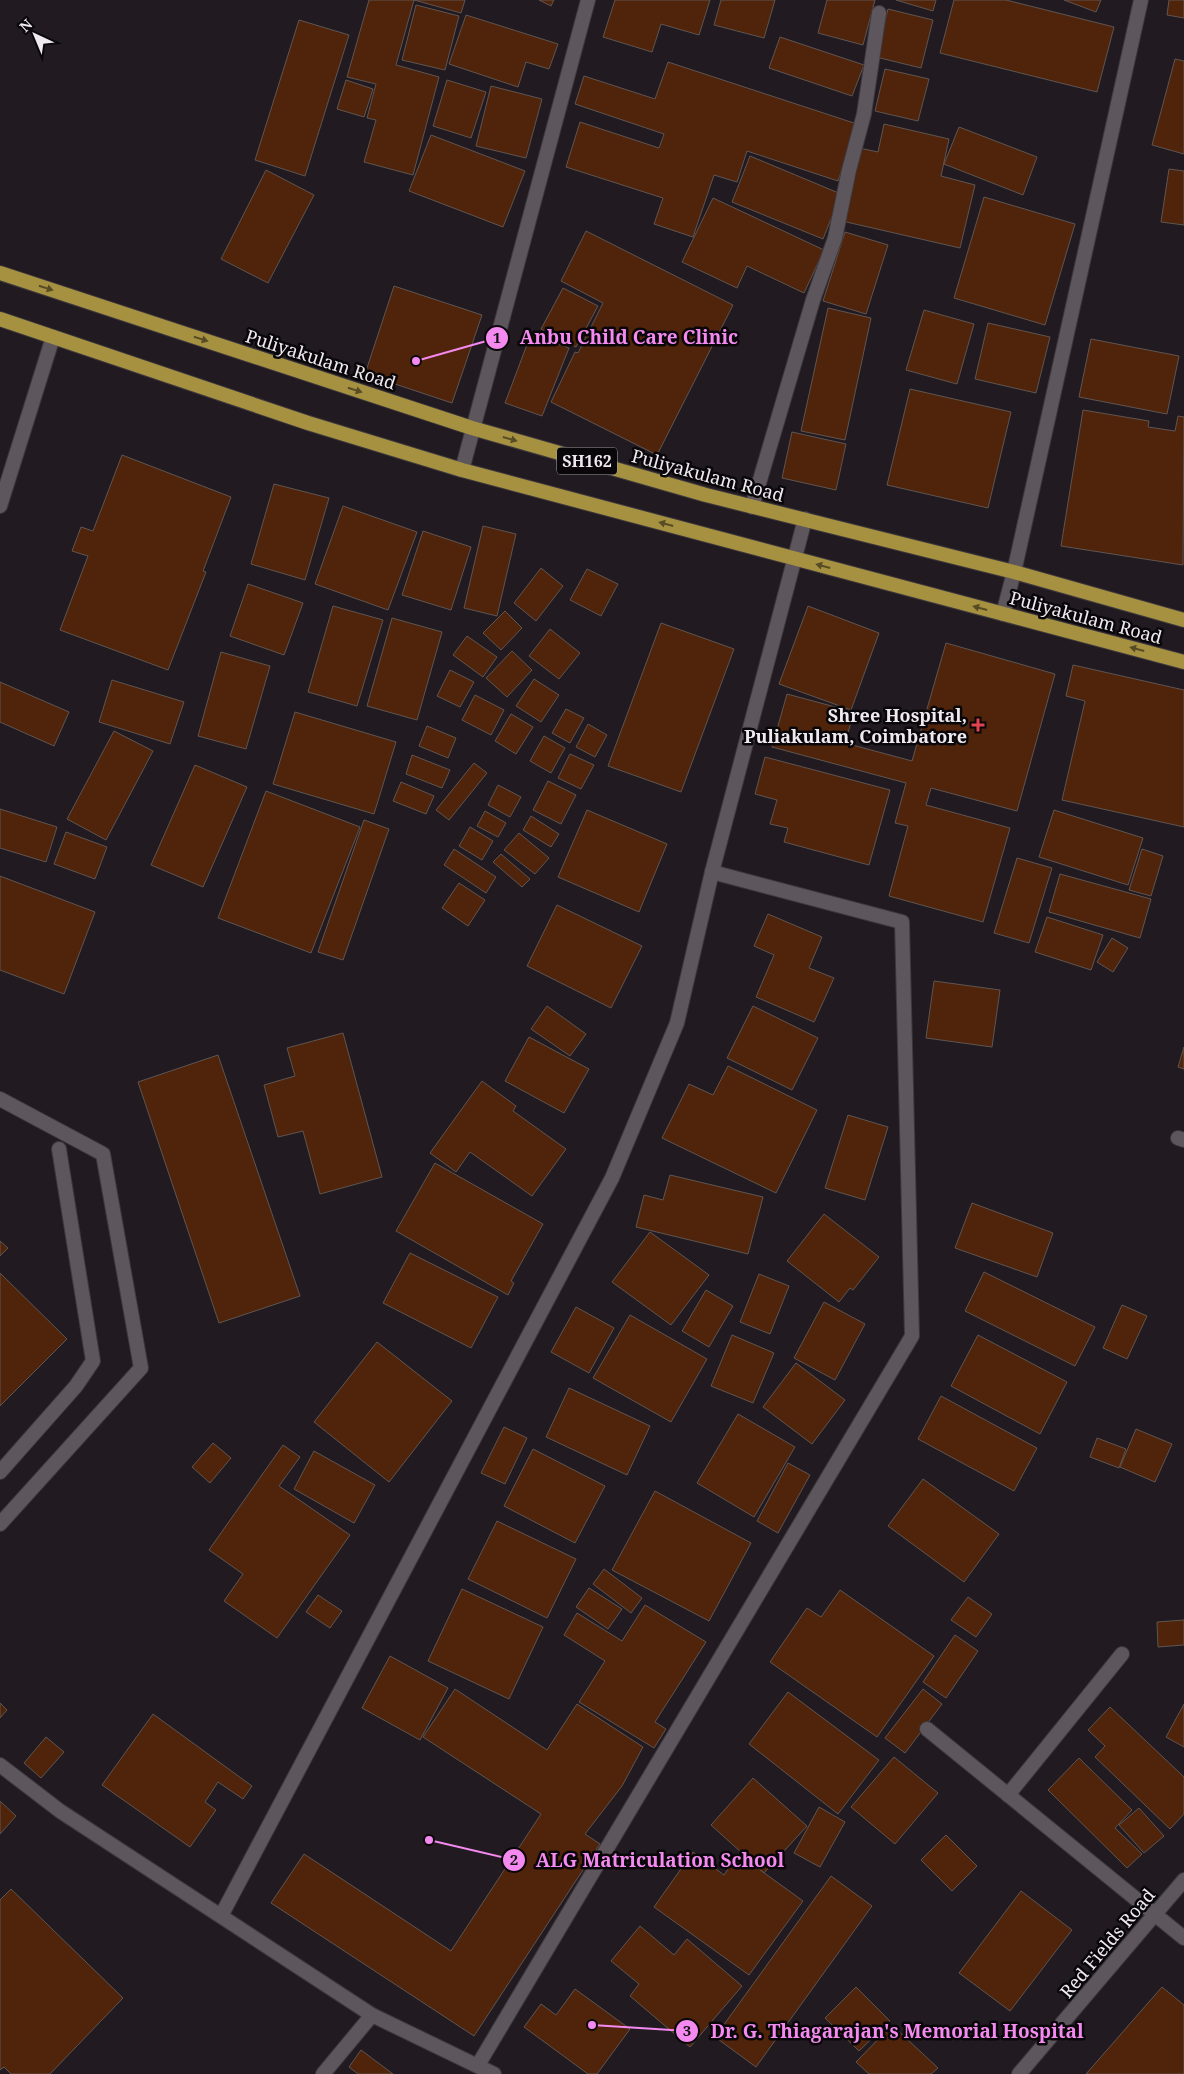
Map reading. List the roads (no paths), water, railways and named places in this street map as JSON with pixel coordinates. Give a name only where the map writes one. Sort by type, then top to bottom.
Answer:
[{"type":"main road","name":"Puliyakulam Road","points":[[0,273],[472,428],[706,495],[1014,572],[1184,620]]},
{"type":"main road","name":"Puliyakulam Road","points":[[0,319],[308,423],[462,470],[1184,662]]},
{"type":"street","points":[[462,470],[588,0]]},
{"type":"street","points":[[1003,614],[1014,572],[1141,0]]},
{"type":"street","points":[[752,507],[813,300],[835,238],[849,170],[864,114],[879,13]]},
{"type":"street","points":[[0,506],[53,337]]},
{"type":"street","points":[[221,1916],[612,1178],[677,1023],[712,872],[805,520]]},
{"type":"street","points":[[478,2066],[912,1336],[902,922],[712,872]]},
{"type":"street","points":[[0,1099],[103,1154],[141,1368],[0,1524]]},
{"type":"street","points":[[0,1472],[76,1386],[93,1361],[59,1149]]},
{"type":"street","points":[[1008,1795],[1122,1654]]},
{"type":"street","points":[[927,1729],[1157,1914],[1184,1938]]},
{"type":"street","points":[[0,1765],[60,1811],[372,2015],[494,2074]]},
{"type":"street","name":"Red Fields Road","points":[[1020,2074],[1184,1880]]},
{"type":"street","points":[[324,2074],[372,2015]]},
{"type":"place","name":"Anbu Child Care Clinic","points":[[416,361]]},
{"type":"place","name":"Shree Hospital, Puliakulam, Coimbatore","points":[[978,725]]},
{"type":"place","name":"ALG Matriculation School","points":[[429,1840]]},
{"type":"place","name":"Dr. G. Thiagarajan's Memorial Hospital","points":[[592,2025]]}]
